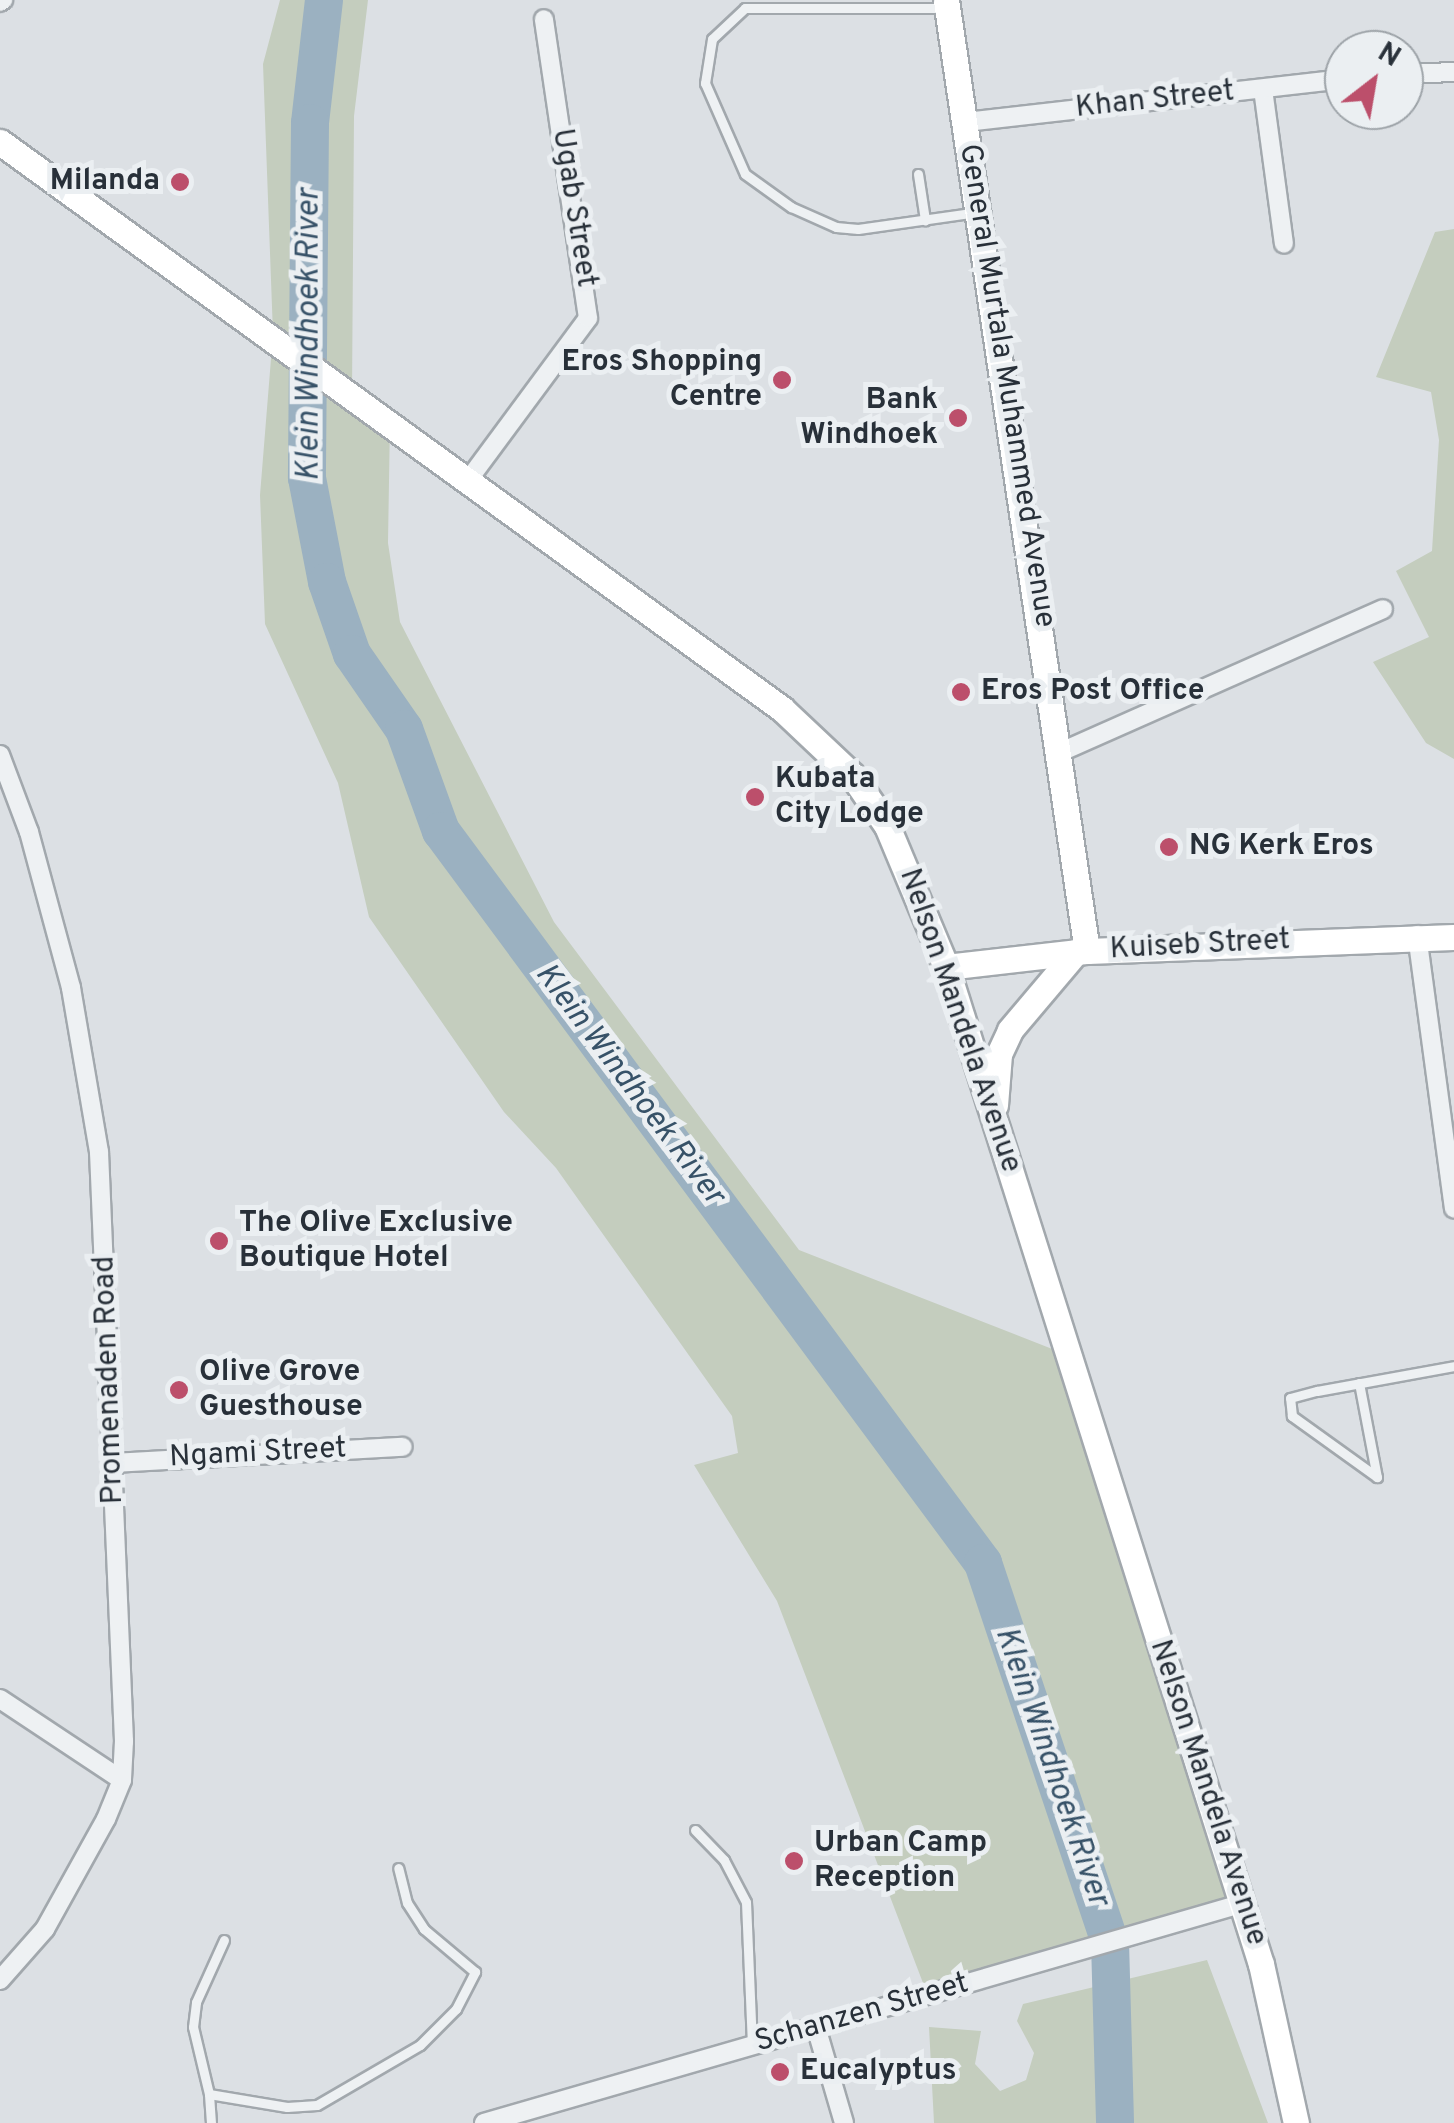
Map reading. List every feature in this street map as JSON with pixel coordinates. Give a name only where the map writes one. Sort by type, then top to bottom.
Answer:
[{"type":"main road","name":"General Murtala Muhammed Avenue","points":[[947,4],[1063,751],[1082,952]]},
{"type":"main road","name":"Nelson Mandela Avenue","points":[[0,142],[782,709],[828,750],[887,826],[946,968],[994,1119],[1281,2035],[1296,2123]]},
{"type":"main road","name":"Kuiseb Street","points":[[946,968],[1082,952],[1417,935],[1454,938]]},
{"type":"main road","points":[[994,1119],[999,1054],[1010,1030],[1082,952]]},
{"type":"street","name":"Ugab Street","points":[[469,480],[588,318],[544,19]]},
{"type":"street","points":[[1424,73],[1454,72]]},
{"type":"street","name":"Khan Street","points":[[966,122],[1324,81]]},
{"type":"street","points":[[1263,89],[1284,244]]},
{"type":"street","points":[[1063,751],[1384,609]]},
{"type":"street","name":"Promenaden Road","points":[[0,756],[29,832],[71,988],[99,1152],[122,1780],[45,1929],[0,1980]]},
{"type":"street","points":[[1417,935],[1454,1208]]},
{"type":"street","name":"Ngami Street","points":[[113,1463],[403,1447]]},
{"type":"street","points":[[0,1699],[122,1780]]},
{"type":"street","name":"Schanzen Street","points":[[484,2123],[542,2115],[752,2044],[1241,1904]]},
{"type":"street","points":[[816,2027],[844,2123]]},
{"type":"lane","points":[[947,4],[746,8],[722,25],[706,58],[709,102],[745,174],[763,188],[836,227],[979,212]]},
{"type":"lane","points":[[918,174],[925,220]]},
{"type":"lane","points":[[1360,1384],[1378,1477],[1292,1416],[1290,1398],[1360,1384],[1454,1366]]},
{"type":"lane","points":[[695,1830],[724,1860],[746,1902],[752,2044]]},
{"type":"lane","points":[[210,2094],[286,2107],[317,2105],[420,2045],[456,2010],[475,1972],[424,1928],[406,1903],[398,1868]]},
{"type":"lane","points":[[211,2123],[210,2094],[193,2027],[196,2002],[224,1940]]},
{"type":"green space","points":[[280,0],[368,0],[354,116],[352,393],[390,421],[388,543],[400,622],[554,922],[799,1250],[1065,1354],[1241,1904],[928,1996],[777,1601],[694,1465],[738,1453],[732,1416],[556,1168],[504,1112],[369,917],[338,783],[265,624],[260,495],[273,334],[263,64]]},
{"type":"green space","points":[[1454,229],[1454,759],[1426,743],[1373,662],[1429,637],[1396,571],[1432,551],[1439,440],[1431,392],[1376,377],[1435,232]]},
{"type":"green space","points":[[1207,1960],[1268,2123],[934,2123],[929,2027],[981,2031],[975,2064],[1000,2091],[1026,2080],[1034,2053],[1017,2021],[1023,2004]]},
{"type":"waterway","name":"Klein Windhoek River","points":[[324,0],[310,123],[307,478],[327,582],[352,654],[404,729],[441,831],[983,1563],[1110,1942],[1115,2123]]},
{"type":"place","name":"Milanda","points":[[180,182]]},
{"type":"place","name":"Eros Shopping Centre","points":[[782,380]]},
{"type":"place","name":"Bank Windhoek","points":[[958,418]]},
{"type":"place","name":"Eros Post Office","points":[[961,692]]},
{"type":"place","name":"Kubata City Lodge","points":[[755,797]]},
{"type":"place","name":"NG Kerk Eros","points":[[1169,847]]},
{"type":"place","name":"The Olive Exclusive Boutique Hotel","points":[[219,1241]]},
{"type":"place","name":"Olive Grove Guesthouse","points":[[179,1390]]},
{"type":"place","name":"Urban Camp Reception","points":[[794,1861]]},
{"type":"place","name":"Eucalyptus","points":[[780,2072]]}]
